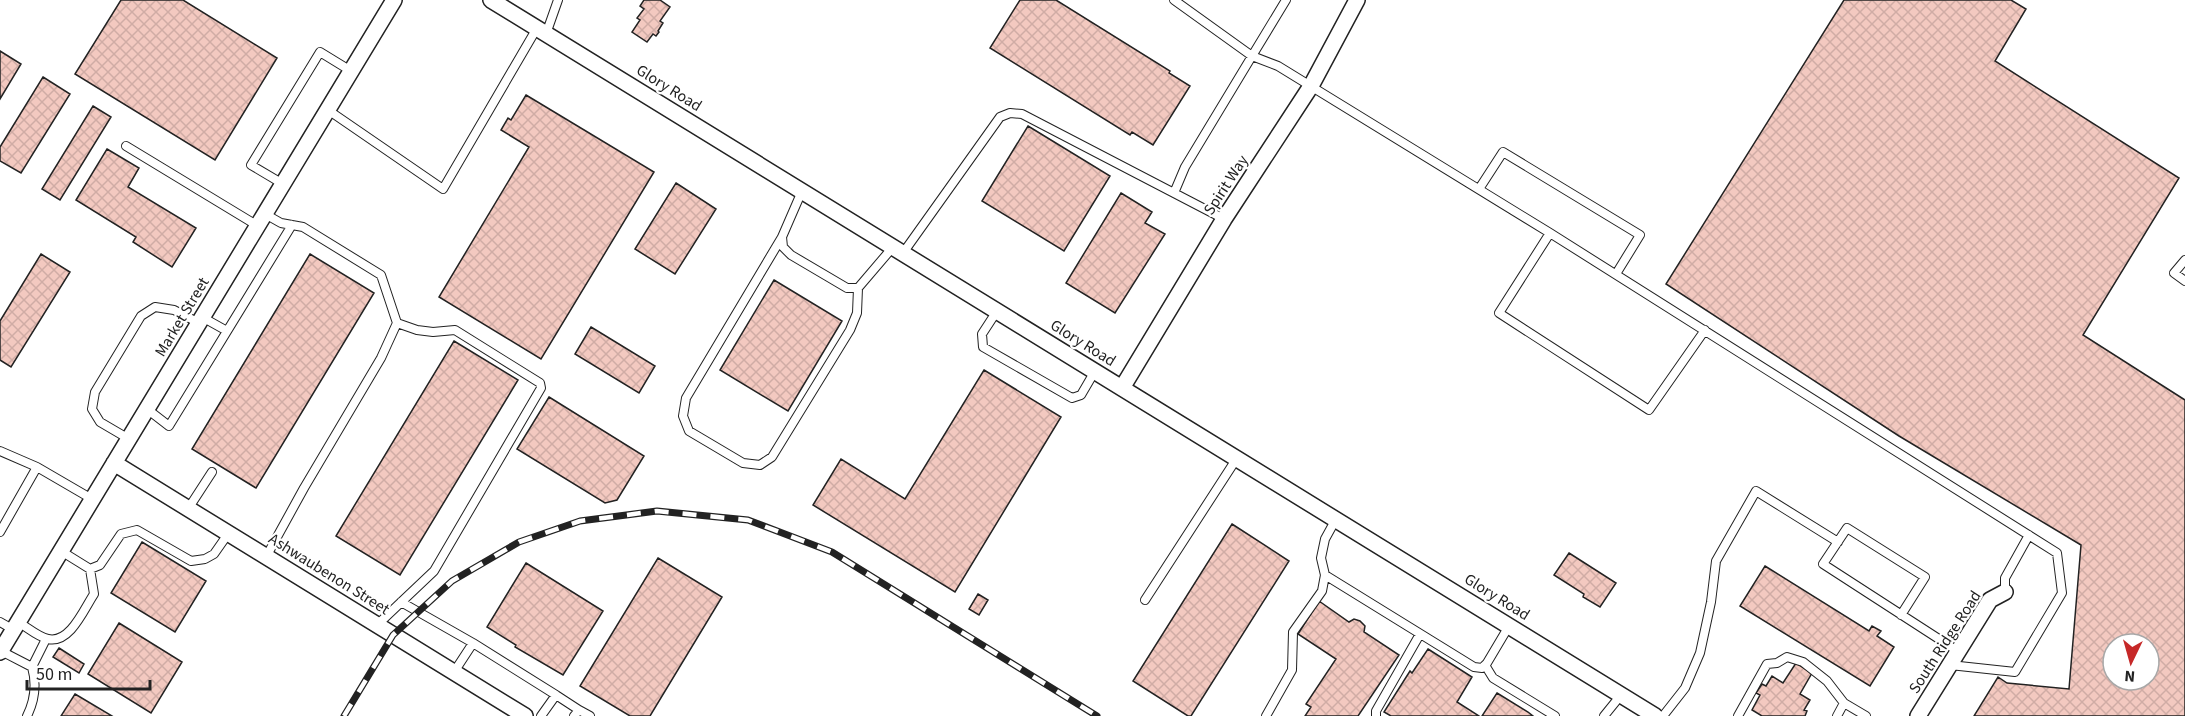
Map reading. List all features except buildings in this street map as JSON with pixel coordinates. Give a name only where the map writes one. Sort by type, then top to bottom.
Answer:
[{"type":"street","name":"Market Street","points":[[0,652],[394,0]]},
{"type":"street","name":"Glory Road","points":[[491,0],[1655,716]]},
{"type":"street","name":"Spirit Way","points":[[1122,388],[1224,219],[1311,86],[1357,0]]},
{"type":"street","name":"Ashwaubenon Street","points":[[114,463],[525,716]]},
{"type":"street","name":"South Ridge Road","points":[[1918,716],[1990,600],[2005,592]]},
{"type":"lane","points":[[328,110],[443,189],[558,0]]},
{"type":"lane","points":[[1174,0],[1252,56],[1278,66],[1479,189],[2057,553],[2062,593],[2015,672],[1954,658],[1901,615],[1823,564],[1847,528],[1925,577],[1901,615]]},
{"type":"lane","points":[[1174,193],[1185,167],[1286,0]]},
{"type":"lane","points":[[283,184],[251,165],[320,52],[351,71]]},
{"type":"lane","points":[[782,237],[783,247],[792,255],[847,288],[858,288],[898,250],[1000,117],[1010,113],[1022,114],[1224,219]]},
{"type":"lane","points":[[126,146],[261,220],[303,226],[381,275],[397,323],[381,358],[266,557]]},
{"type":"lane","points":[[1479,189],[1503,152],[1640,235],[1616,274]]},
{"type":"lane","points":[[802,191],[782,237],[686,398],[682,416],[689,431],[743,463],[760,465],[772,457],[849,330],[857,313],[858,288]]},
{"type":"lane","points":[[147,409],[169,426],[292,225]]},
{"type":"lane","points":[[1550,233],[1499,314],[1649,410],[1705,330]]},
{"type":"lane","points":[[2185,260],[2174,273],[2185,280]]},
{"type":"lane","points":[[129,439],[100,422],[92,409],[95,392],[141,316],[155,307],[174,310],[227,330]]},
{"type":"lane","points":[[998,311],[982,334],[983,347],[1072,398],[1081,395],[1095,371]]},
{"type":"lane","points":[[377,625],[434,571],[541,388],[540,383],[455,330],[433,332],[417,330],[397,323]]},
{"type":"lane","points":[[0,451],[37,467],[93,499]]},
{"type":"lane","points":[[1145,600],[1237,459]]},
{"type":"lane","points":[[0,532],[37,467]]},
{"type":"lane","points":[[188,509],[212,472]]},
{"type":"lane","points":[[1663,716],[1685,688],[1700,653],[1712,602],[1716,561],[1756,491],[1838,542]]},
{"type":"lane","points":[[1266,716],[1292,670],[1293,633],[1322,591],[1325,575],[1321,558],[1325,539],[1336,519]]},
{"type":"lane","points":[[90,569],[100,565],[121,534],[136,530],[191,561],[205,559],[214,554],[228,534]]},
{"type":"lane","points":[[2005,592],[2005,578],[2029,535]]},
{"type":"lane","points":[[0,622],[46,639],[56,639],[70,632],[94,594],[90,569],[61,551]]},
{"type":"lane","points":[[1325,575],[1474,667],[1482,668],[1485,665],[1509,626]]},
{"type":"lane","points":[[401,602],[473,643],[556,695],[577,713],[590,716]]},
{"type":"lane","points":[[1376,716],[1376,711],[1420,633]]},
{"type":"lane","points":[[27,716],[32,704],[36,680],[32,668],[46,639]]},
{"type":"lane","points":[[454,672],[473,643]]},
{"type":"lane","points":[[0,652],[32,668]]},
{"type":"lane","points":[[1738,716],[1767,664],[1777,663],[1786,657],[1803,662],[1827,681],[1845,703],[1866,716]]},
{"type":"lane","points":[[1485,665],[1493,678],[1555,716]]},
{"type":"lane","points":[[541,716],[556,695]]},
{"type":"lane","points":[[1604,716],[1621,695]]},
{"type":"lane","points":[[1837,716],[1845,703]]},
{"type":"railway","points":[[344,716],[393,635],[452,581],[519,542],[580,521],[657,511],[748,520],[832,552],[1097,716]]}]
